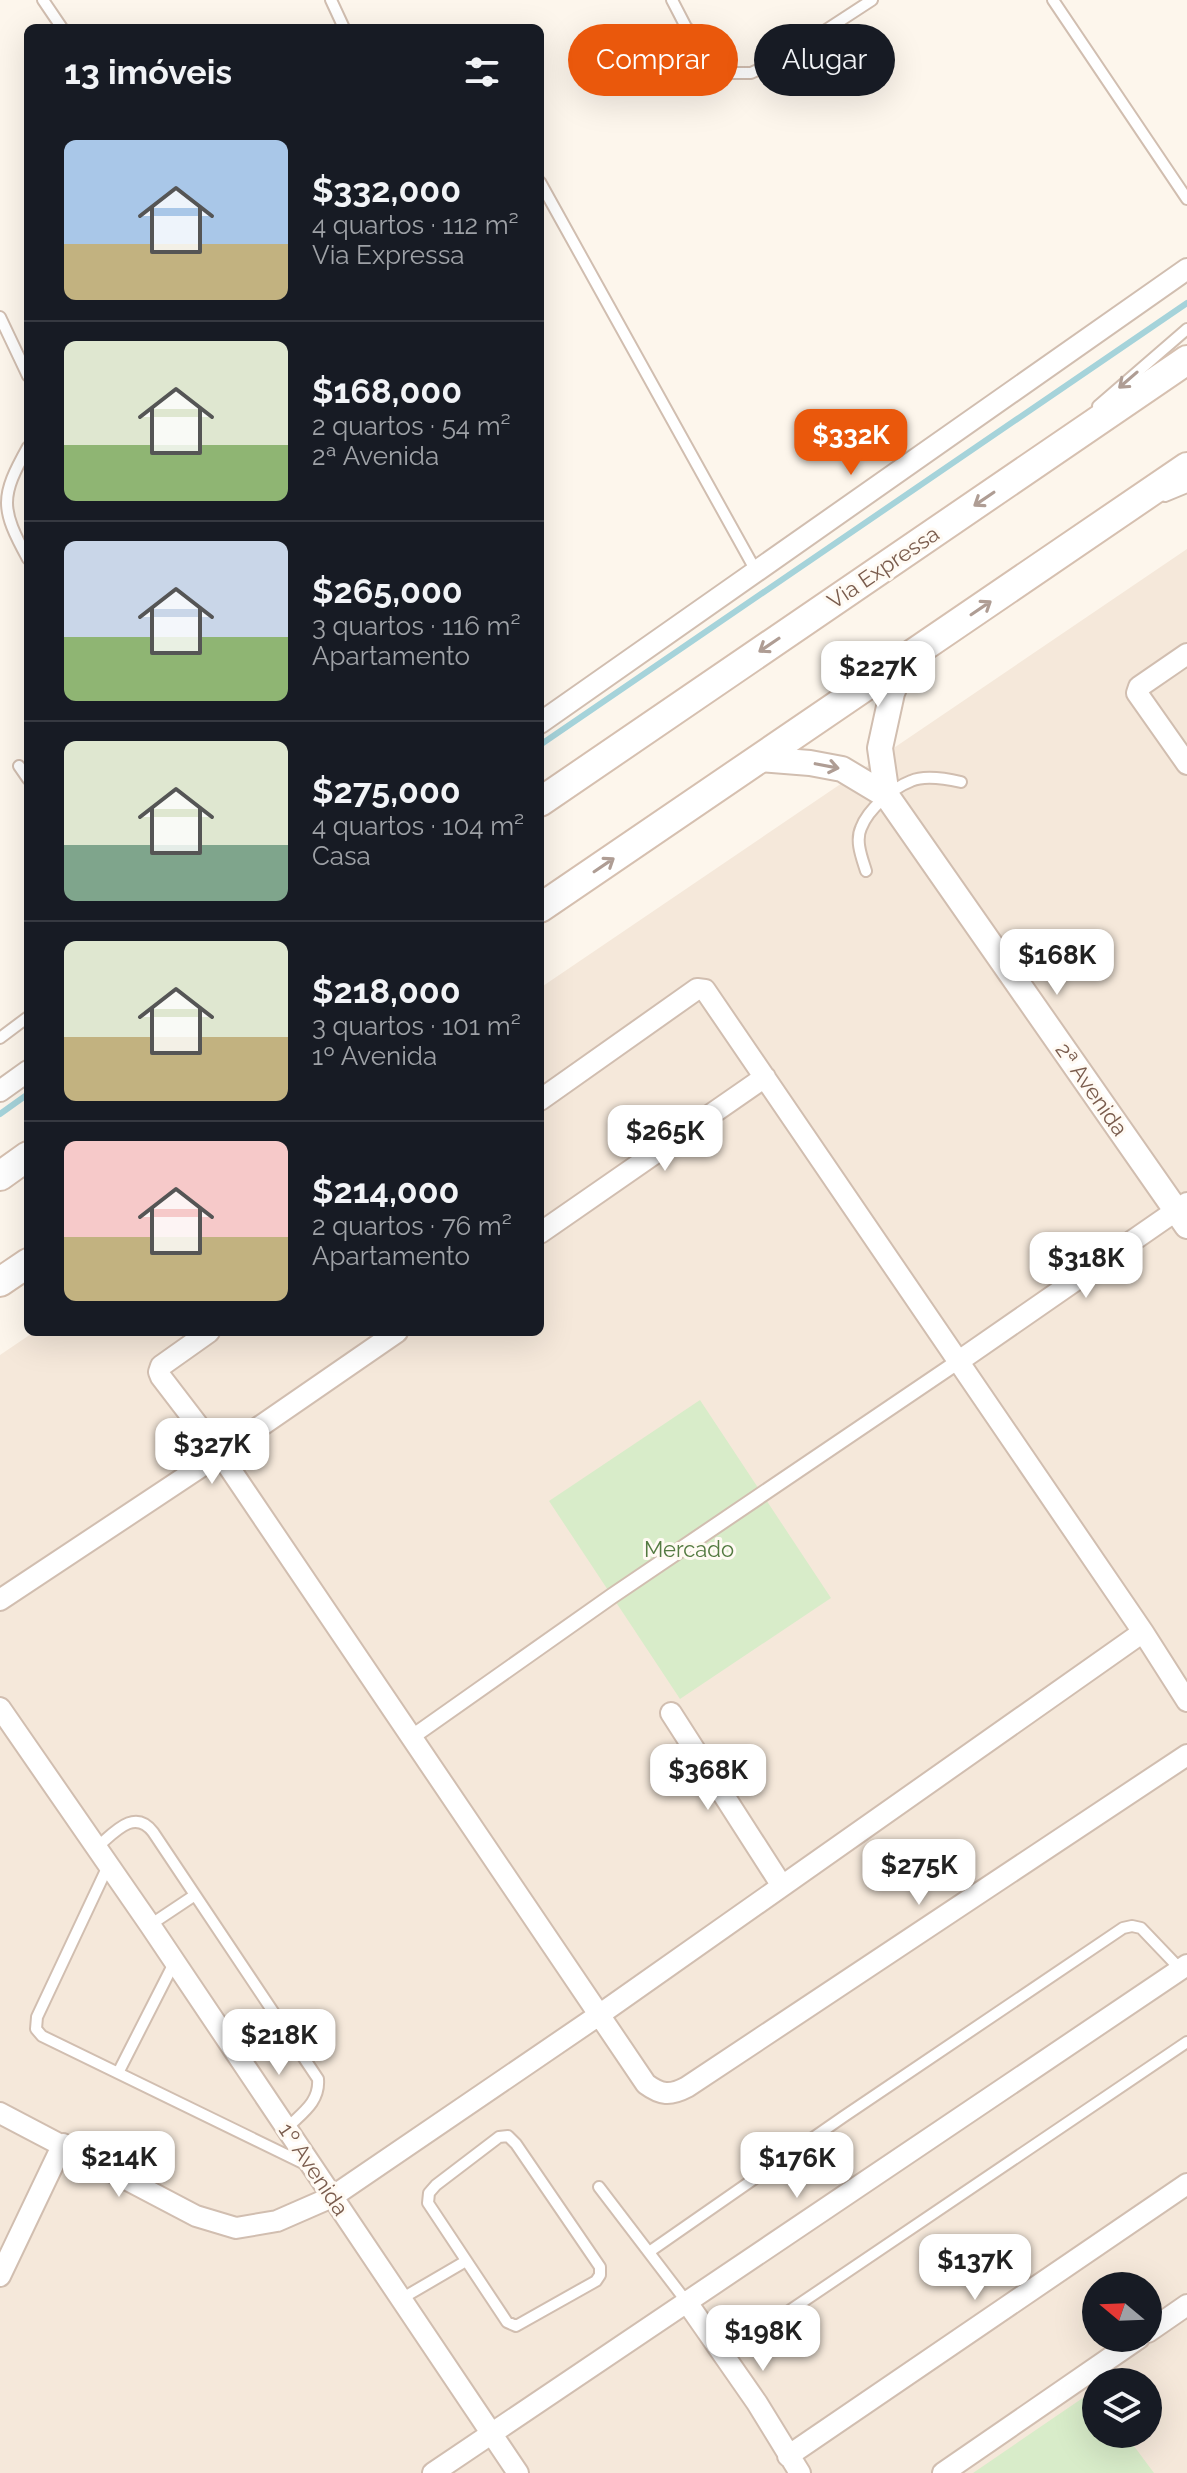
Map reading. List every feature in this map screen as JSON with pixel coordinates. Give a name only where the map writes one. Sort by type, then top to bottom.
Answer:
[{"type":"main road","name":"Via Expressa","points":[[544,799],[1187,360]]},
{"type":"main road","points":[[544,905],[1187,467]]},
{"type":"main road","points":[[0,1176],[24,1159]]},
{"type":"main road","points":[[0,1282],[24,1266]]},
{"type":"street","points":[[544,720],[1187,269]]},
{"type":"street","points":[[1187,654],[1139,687],[1137,693],[1187,764]]},
{"type":"street","points":[[887,796],[880,748],[892,693],[906,659]]},
{"type":"street","points":[[759,759],[842,769],[887,796]]},
{"type":"street","name":"2ª Avenida","points":[[887,796],[1184,1213]]},
{"type":"street","points":[[544,1097],[701,988],[705,990],[1187,1701]]},
{"type":"street","points":[[0,1091],[24,1074]]},
{"type":"street","points":[[544,1230],[765,1077]]},
{"type":"street","points":[[412,1737],[612,1596],[1184,1213]]},
{"type":"street","points":[[203,1336],[161,1366],[159,1372],[220,1454],[646,2084],[658,2093],[673,2094],[1187,1755]]},
{"type":"street","points":[[0,1600],[220,1454],[386,1336]]},
{"type":"street","points":[[0,2113],[196,2216],[236,2228],[277,2221],[332,2197],[599,2015],[1143,1632]]},
{"type":"street","name":"1º Avenida","points":[[0,1708],[150,1925],[518,2473]]},
{"type":"street","points":[[671,1713],[782,1886]]},
{"type":"street","points":[[433,2473],[1185,1970]]},
{"type":"street","points":[[0,2276],[63,2144]]},
{"type":"street","points":[[686,2301],[757,2403],[794,2465],[1187,2184]]},
{"type":"street","points":[[1162,2322],[1187,2305]]},
{"type":"street","points":[[943,2473],[1119,2352]]},
{"type":"lane","points":[[43,0],[59,24]]},
{"type":"lane","points":[[331,0],[342,24]]},
{"type":"lane","points":[[672,0],[686,27],[732,73],[751,73],[783,58],[872,0]]},
{"type":"lane","points":[[1053,0],[1187,199]]},
{"type":"lane","points":[[544,189],[756,571]]},
{"type":"lane","points":[[0,317],[3,330],[24,369]]},
{"type":"lane","points":[[1013,479],[1187,329]]},
{"type":"lane","points":[[24,453],[8,478],[5,512],[24,551]]},
{"type":"lane","points":[[1115,517],[1187,487]]},
{"type":"lane","points":[[19,766],[24,773]]},
{"type":"lane","points":[[866,871],[860,851],[859,830],[869,814],[887,796],[912,780],[926,778],[961,782]]},
{"type":"lane","points":[[0,1038],[24,1020]]},
{"type":"lane","points":[[96,1848],[129,1821],[147,1824],[318,2079],[319,2091],[313,2104],[287,2128]]},
{"type":"lane","points":[[108,1866],[37,2017],[36,2029],[42,2036],[310,2166]]},
{"type":"lane","points":[[150,1925],[195,1895]]},
{"type":"lane","points":[[649,2252],[1123,1928],[1141,1928],[1185,1970]]},
{"type":"lane","points":[[118,2073],[174,1963]]},
{"type":"lane","points":[[724,2355],[1187,2042]]},
{"type":"lane","points":[[508,2136],[600,2267],[600,2275],[596,2281],[516,2326],[507,2322],[466,2261],[428,2203],[429,2193],[499,2137],[508,2136]]},
{"type":"lane","points":[[599,2187],[686,2301]]},
{"type":"lane","points":[[401,2299],[466,2261]]},
{"type":"shaded area","points":[[1187,549],[1187,2473],[0,2473],[0,1355],[28,1336],[544,1336],[544,985]]},
{"type":"green space","name":"Mercado","points":[[700,1400],[831,1598],[680,1699],[549,1501]]},
{"type":"green space","points":[[1082,2399],[1082,2448],[1135,2448],[1154,2473],[973,2473]]},
{"type":"waterway","points":[[544,742],[1187,303]]},
{"type":"waterway","points":[[0,1114],[24,1097]]}]
